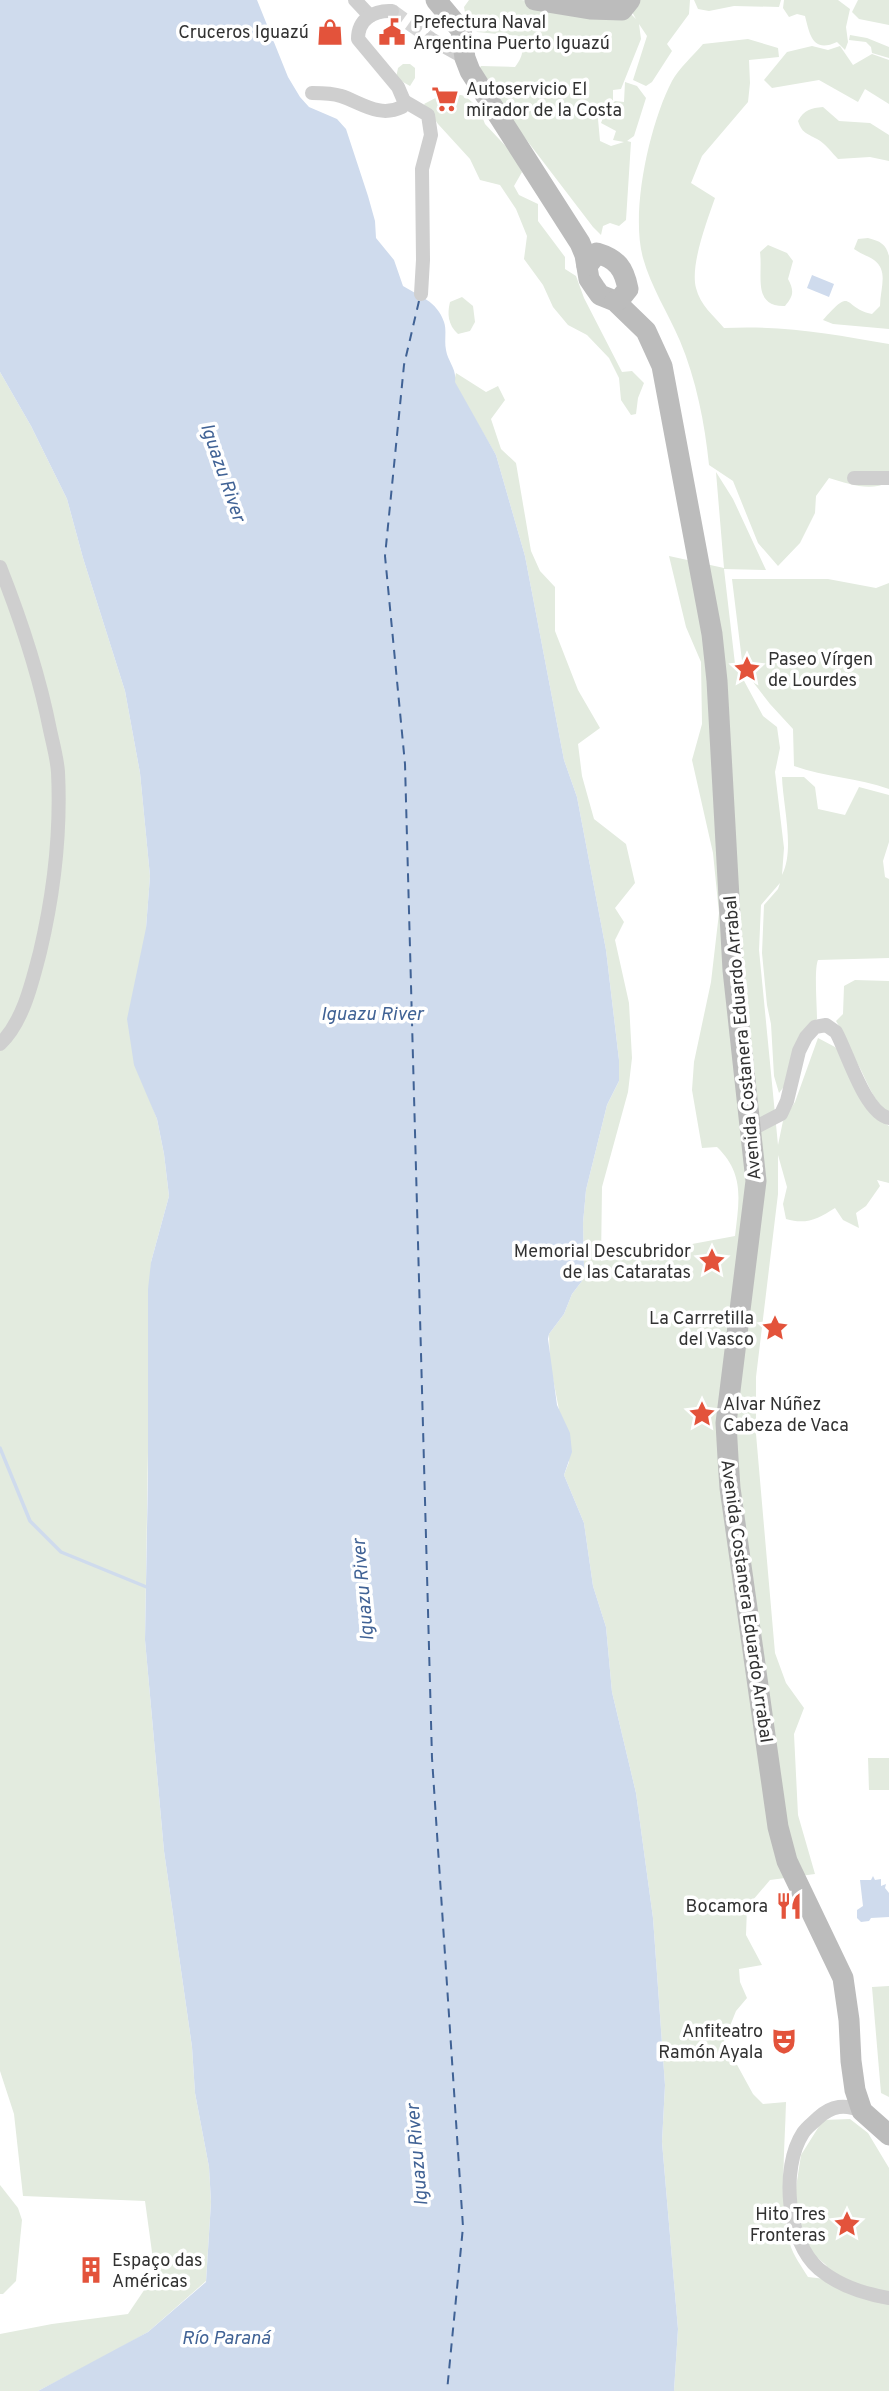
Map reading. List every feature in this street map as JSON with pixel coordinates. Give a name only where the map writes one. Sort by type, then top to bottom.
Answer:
[{"type":"main road","points":[[436,0],[461,30],[470,71],[588,254],[618,261],[626,276],[628,289],[615,301]]},
{"type":"main road","points":[[535,0],[611,10],[622,10],[630,0]]},
{"type":"main road","name":"Avenida Costanera Eduardo Arrabal","points":[[588,254],[589,279],[600,295],[615,301],[646,331],[662,366],[712,634],[733,970],[757,1181],[726,1423],[730,1488],[778,1827],[787,1861],[843,1978],[853,2081],[862,2111]]},
{"type":"main road","points":[[862,2111],[889,2135]]},
{"type":"street","points":[[355,0],[370,16]]},
{"type":"street","points":[[392,11],[378,10],[364,20],[358,30],[358,39],[398,87],[404,102],[428,116],[431,135],[422,169],[424,260],[421,293]]},
{"type":"street","points":[[431,39],[465,58]]},
{"type":"street","points":[[312,93],[339,95],[367,108],[391,112],[402,107],[404,102]]},
{"type":"street","points":[[855,478],[889,478]]},
{"type":"street","points":[[0,567],[22,624],[46,711],[58,770],[58,840],[50,908],[35,973],[13,1031],[0,1044]]},
{"type":"street","points":[[750,1130],[780,1114],[787,1101],[799,1051],[806,1037],[815,1027],[826,1025],[836,1032],[868,1102],[881,1116],[889,1118]]},
{"type":"street","points":[[862,2111],[850,2106],[836,2106],[825,2111],[803,2132],[793,2154],[789,2178],[790,2200],[798,2235],[806,2253],[819,2269],[857,2290],[889,2298]]},
{"type":"shaded area","points":[[469,0],[521,0],[630,13],[636,19],[632,12],[633,0],[690,0],[689,14],[667,44],[672,51],[652,82],[646,86],[633,80],[647,36],[639,24],[641,39],[621,89],[613,90],[613,100],[598,119],[600,141],[611,146],[624,142],[613,140],[616,131],[601,123],[606,110],[615,101],[624,102],[625,82],[637,86],[646,98],[634,136],[627,141],[631,142],[626,220],[619,226],[610,223],[603,226],[601,235],[593,227],[476,74],[481,66],[515,67],[521,56],[522,45],[518,36],[477,32],[466,18],[464,7]]},
{"type":"shaded area","points":[[694,0],[781,0],[779,7],[734,6],[709,11],[698,9]]},
{"type":"shaded area","points":[[784,0],[838,0],[850,9],[845,50],[837,42],[823,45],[814,41],[805,16],[797,14],[789,17],[783,8]]},
{"type":"shaded area","points":[[858,0],[889,0],[889,25],[859,19],[852,12]]},
{"type":"shaded area","points":[[850,35],[867,38],[889,47],[889,58],[872,53],[866,42],[849,40]]},
{"type":"shaded area","points":[[748,39],[778,48],[779,57],[749,60],[748,102],[702,156],[691,183],[715,198],[697,255],[695,278],[698,294],[724,328],[787,329],[889,344],[889,482],[867,487],[829,478],[816,496],[815,513],[800,543],[778,566],[758,543],[733,481],[709,465],[691,371],[646,269],[640,239],[639,216],[644,168],[656,120],[672,81],[703,44]]},
{"type":"shaded area","points":[[812,46],[828,50],[840,46],[853,65],[872,54],[889,60],[889,104],[865,89],[858,102],[819,80],[772,88],[764,80],[787,52]]},
{"type":"shaded area","points":[[403,64],[410,64],[415,68],[415,78],[410,86],[396,78],[398,68]]},
{"type":"shaded area","points":[[447,92],[465,96],[479,108],[485,124],[513,154],[522,172],[514,186],[519,195],[538,204],[538,221],[565,257],[565,269],[576,276],[584,298],[622,372],[632,371],[644,383],[636,414],[631,415],[621,400],[619,378],[609,358],[587,335],[568,325],[553,307],[543,285],[524,259],[527,236],[516,209],[500,185],[480,180],[470,159],[424,104]]},
{"type":"shaded area","points":[[823,107],[839,121],[870,123],[889,135],[889,161],[870,157],[838,159],[823,143],[805,132],[798,121],[800,117],[808,110]]},
{"type":"shaded area","points":[[868,238],[882,244],[889,256],[889,329],[833,324],[823,320],[844,301],[872,314],[880,306],[883,281],[879,264],[854,249],[858,239]]},
{"type":"shaded area","points":[[768,245],[787,253],[793,261],[788,279],[792,293],[785,306],[768,301],[761,288],[760,252]]},
{"type":"shaded area","points":[[462,297],[473,306],[475,322],[470,331],[458,334],[450,323],[449,311],[450,302]]},
{"type":"shaded area","points":[[0,372],[31,426],[67,499],[125,691],[140,773],[150,876],[146,928],[151,1103],[164,1154],[169,1196],[151,1262],[145,1640],[164,1851],[192,2047],[195,2093],[209,2167],[211,2202],[206,2281],[148,2332],[38,2391],[0,2391],[0,2334],[128,2314],[155,2274],[145,2201],[23,2196],[14,2114],[0,2071]]},
{"type":"shaded area","points":[[456,373],[486,392],[498,386],[505,400],[491,419],[501,449],[516,463],[531,551],[540,571],[555,587],[555,631],[578,690],[600,728],[578,744],[582,776],[594,819],[626,844],[635,883],[615,908],[624,922],[615,940],[629,1003],[632,1058],[628,1092],[602,1187],[601,1261],[735,1236],[738,1200],[736,1178],[726,1157],[717,1147],[702,1148],[692,1090],[694,1062],[711,982],[719,913],[713,853],[692,760],[702,724],[701,662],[686,627],[669,556],[724,568],[716,472],[733,499],[766,570],[724,569],[735,664],[763,716],[777,727],[780,748],[775,772],[784,848],[782,875],[786,865],[788,841],[782,777],[804,777],[815,787],[818,809],[845,815],[859,787],[889,795],[889,842],[883,861],[885,877],[889,879],[889,958],[818,960],[817,1019],[805,1030],[786,1084],[779,1093],[774,1076],[762,953],[764,905],[780,883],[761,905],[759,950],[778,1145],[783,1121],[795,1102],[818,1038],[835,1047],[854,1069],[870,1113],[889,1126],[889,1183],[877,1180],[880,1186],[866,1206],[856,1213],[859,1228],[843,1220],[835,1208],[812,1220],[786,1219],[783,1204],[787,1187],[778,1155],[778,1194],[756,1377],[756,1434],[775,1653],[786,1683],[804,1708],[794,1734],[798,1815],[815,1874],[770,1880],[747,1907],[746,1935],[762,1965],[739,1969],[740,1982],[747,1998],[736,2011],[724,2041],[753,2094],[763,2104],[786,2102],[784,2173],[787,2227],[791,2248],[808,2277],[834,2280],[826,2265],[809,2251],[798,2222],[795,2194],[801,2155],[823,2120],[850,2119],[868,2133],[889,2168],[889,2391],[674,2391],[678,2329],[662,2142],[665,2085],[653,1918],[636,1793],[612,1692],[606,1627],[593,1586],[584,1523],[564,1475],[569,1462],[550,1363],[549,1334],[564,1314],[572,1294],[582,1281],[586,1190],[607,1105],[619,1081],[619,1060],[606,950],[577,797],[564,760],[525,556],[496,455],[454,382]]},
{"type":"shaded area","points":[[732,579],[828,579],[876,588],[889,583],[889,789],[794,766],[793,729],[743,669]]},
{"type":"shaded area","points":[[855,980],[889,981],[889,1113],[875,1098],[857,1063],[844,1048],[842,1031],[836,1021],[843,1014],[844,986]]},
{"type":"shaded area","points":[[868,1758],[889,1758],[889,1790],[869,1790]]},
{"type":"shaded area","points":[[889,1986],[889,2097],[881,2093],[872,1987]]},
{"type":"shaded area","points":[[0,2185],[18,2208],[22,2220],[16,2281],[3,2294],[0,2294]]},
{"type":"water","name":"Iguazu River","points":[[0,0],[257,0],[288,77],[300,97],[309,107],[337,119],[346,129],[375,221],[376,238],[394,260],[403,286],[427,300],[441,315],[445,325],[446,350],[455,373],[455,382],[496,455],[525,556],[564,760],[577,797],[606,950],[619,1060],[619,1081],[607,1105],[586,1190],[582,1281],[548,1339],[557,1405],[570,1433],[572,1452],[564,1475],[584,1523],[593,1586],[606,1627],[612,1692],[636,1793],[653,1918],[665,2085],[662,2142],[678,2329],[674,2391],[38,2391],[148,2332],[206,2282],[211,2202],[209,2167],[195,2093],[192,2047],[164,1851],[145,1640],[148,1289],[151,1262],[169,1196],[157,1119],[134,1065],[127,1019],[146,928],[150,876],[140,773],[125,691],[67,499],[31,426],[0,372]]},
{"type":"water","points":[[812,275],[834,284],[829,297],[807,288]]},
{"type":"water","points":[[873,1876],[875,1880],[881,1879],[881,1886],[886,1884],[885,1888],[889,1893],[889,1917],[871,1918],[861,1922],[857,1918],[857,1910],[863,1906],[860,1880],[871,1880]]},
{"type":"waterway","points":[[0,1448],[30,1521],[61,1552],[149,1588]]},
{"type":"ferry route","points":[[419,301],[404,365],[385,556],[405,764],[432,1758],[463,2227],[447,2391]]},
{"type":"tunnel","points":[[392,11],[431,39]]},
{"type":"place","name":"Cruceros Iguazú","points":[[330,32]]},
{"type":"place","name":"Prefectura Naval Argentina Puerto Iguazú","points":[[392,32]]},
{"type":"place","name":"Autoservicio El mirador de la Costa","points":[[445,99]]},
{"type":"place","name":"Paseo Vírgen de Lourdes","points":[[747,669]]},
{"type":"place","name":"Memorial Descubridor de las Cataratas","points":[[712,1261]]},
{"type":"place","name":"La Carrretilla del Vasco","points":[[775,1328]]},
{"type":"place","name":"Alvar Núñez Cabeza de Vaca","points":[[702,1414]]},
{"type":"place","name":"Bocamora","points":[[789,1906]]},
{"type":"place","name":"Anfiteatro Ramón Ayala","points":[[784,2041]]},
{"type":"place","name":"Hito Tres Fronteras","points":[[847,2224]]},
{"type":"place","name":"Espaço das Américas","points":[[91,2270]]},
{"type":"water label","name":"Río Paraná","points":[[226,2337]]}]
